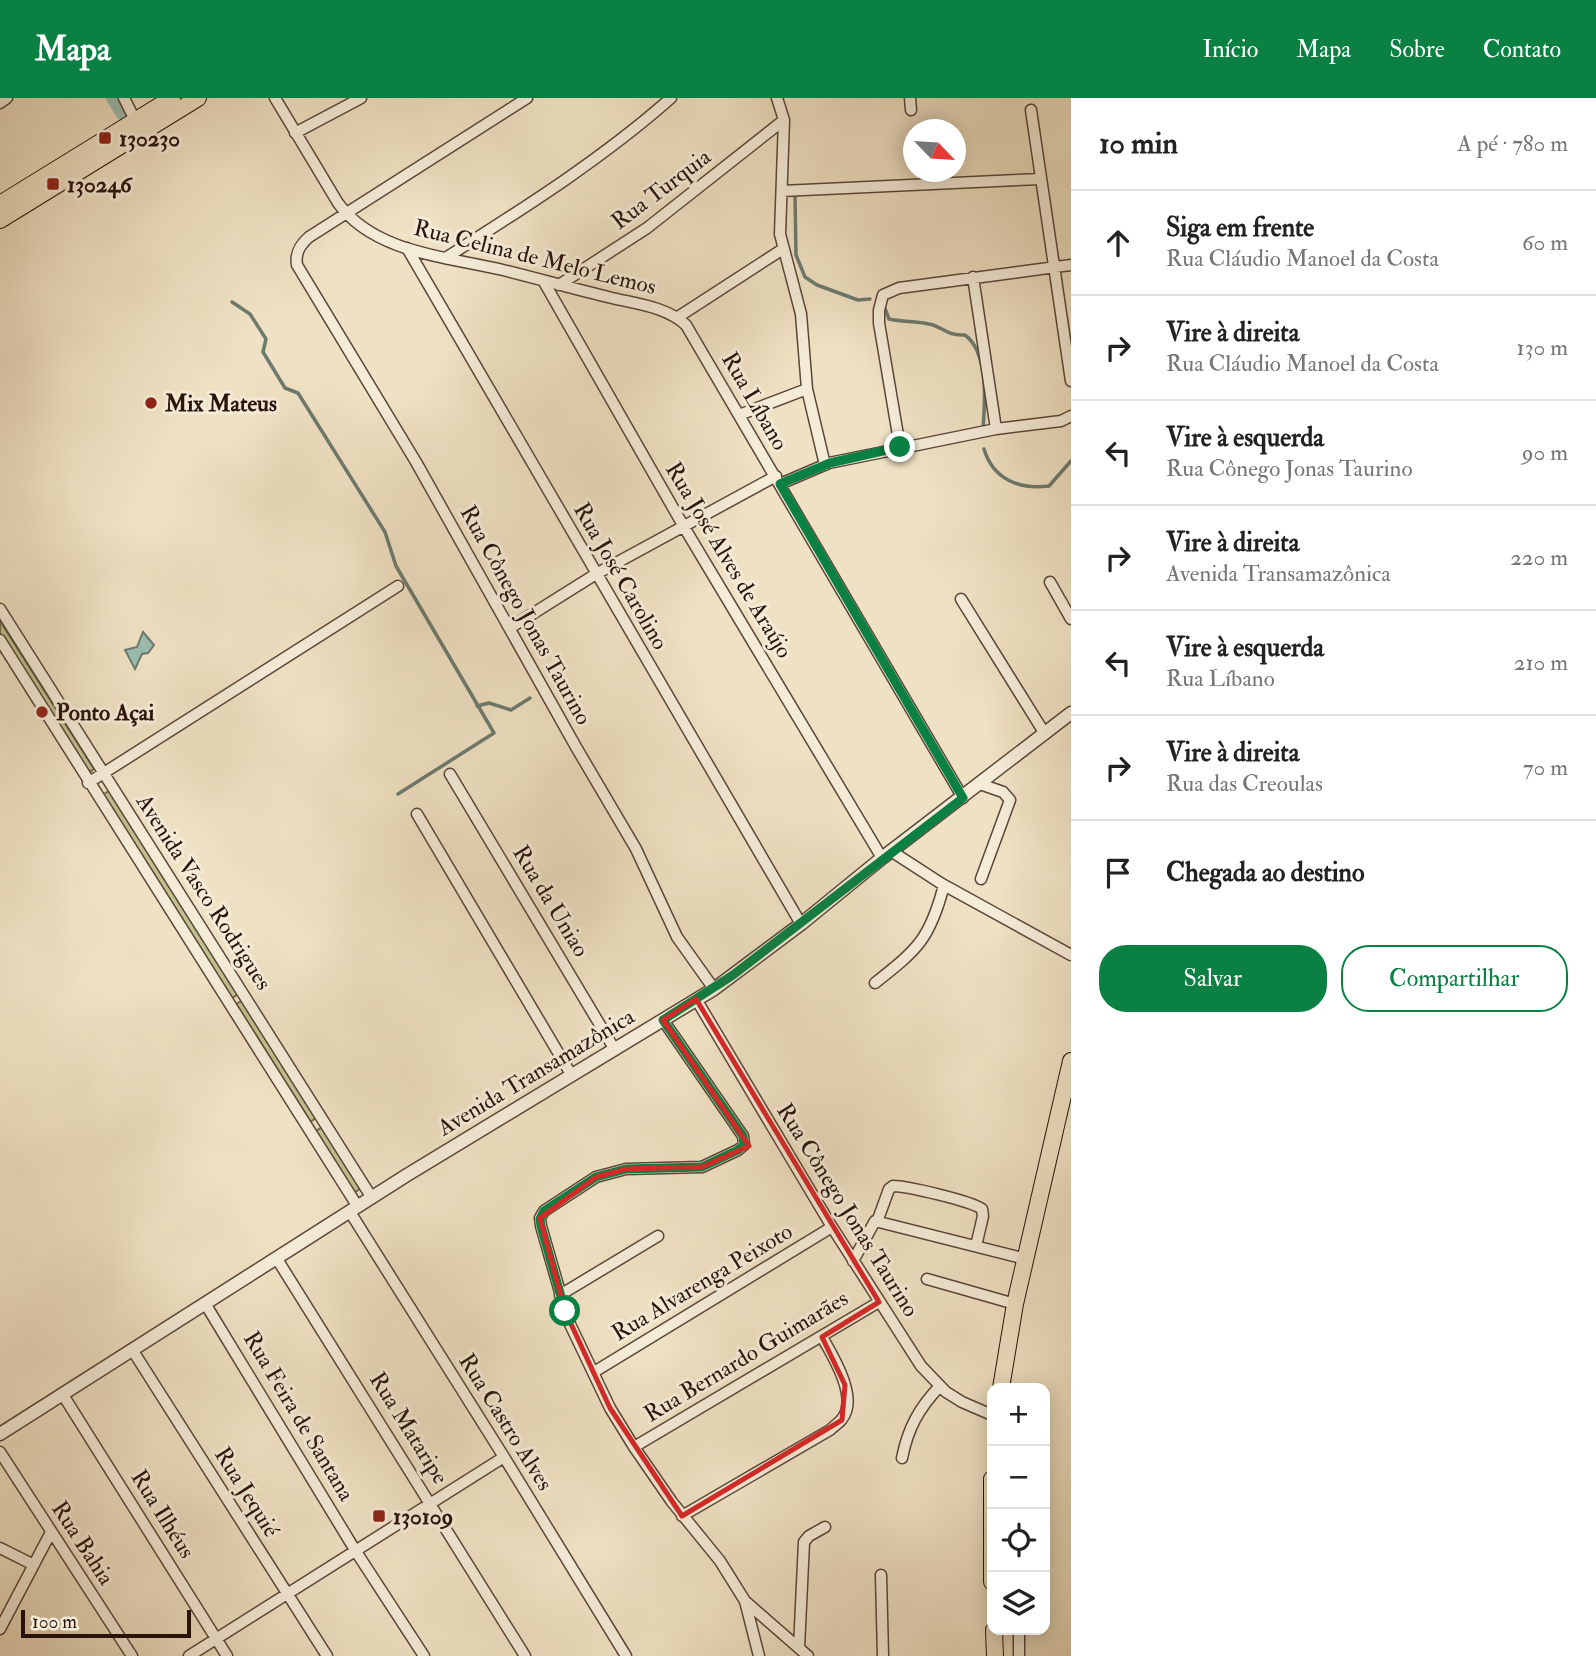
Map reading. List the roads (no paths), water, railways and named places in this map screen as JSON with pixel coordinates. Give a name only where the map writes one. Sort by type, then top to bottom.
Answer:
[{"type":"main road","points":[[0,204],[172,98]]},
{"type":"main road","points":[[0,220],[198,98]]},
{"type":"main road","points":[[1002,1383],[1015,1304],[1071,1062]]},
{"type":"main road","points":[[992,1509],[992,1572]]},
{"type":"main road","points":[[994,1635],[995,1656]]},
{"type":"street","points":[[0,103],[7,98]]},
{"type":"street","points":[[124,98],[135,120]]},
{"type":"street","points":[[275,98],[346,214],[527,98]]},
{"type":"street","points":[[295,132],[361,98]]},
{"type":"street","points":[[447,257],[574,173],[671,98]]},
{"type":"street","points":[[777,98],[784,120],[780,234],[801,314],[807,389],[825,465]]},
{"type":"street","points":[[910,98],[911,110]]},
{"type":"street","points":[[1031,110],[1071,381]]},
{"type":"street","name":"Rua Turquia","points":[[559,285],[647,228],[784,120]]},
{"type":"street","points":[[782,191],[1040,179]]},
{"type":"street","name":"Rua Celina de Melo Lemos","points":[[346,214],[371,231],[407,248],[650,307],[678,317]]},
{"type":"street","name":"Rua Cônego Jonas Taurino","points":[[346,214],[309,237],[296,257],[297,265],[416,462],[636,849],[677,937],[713,989]]},
{"type":"street","name":"Rua José Carolino","points":[[407,248],[801,924]]},
{"type":"street","points":[[678,317],[783,249]]},
{"type":"street","points":[[900,447],[879,323],[881,299],[889,291],[899,288],[1071,265]]},
{"type":"street","points":[[973,277],[996,429]]},
{"type":"street","name":"Rua José Alves de Araújo","points":[[544,282],[684,527],[887,855],[1071,954]]},
{"type":"street","name":"Rua Líbano","points":[[678,317],[694,336],[963,798]]},
{"type":"street","points":[[738,415],[807,389]]},
{"type":"street","points":[[510,628],[596,574],[778,480],[825,465],[900,447],[996,429],[1061,421],[1071,415]]},
{"type":"street","points":[[1049,582],[1071,619]]},
{"type":"street","points":[[88,783],[398,586]]},
{"type":"street","points":[[961,599],[1045,734]]},
{"type":"street","name":"Avenida Vasco Rodrigues","points":[[0,609],[372,1198]]},
{"type":"street","name":"Avenida Vasco Rodrigues","points":[[0,640],[311,1132],[354,1210]]},
{"type":"street","name":"Avenida Transamazônica","points":[[0,1434],[372,1198],[713,989],[801,924],[1071,713]]},
{"type":"street","name":"Rua da Uniao","points":[[450,774],[615,1050]]},
{"type":"street","points":[[980,785],[1003,792],[1010,800],[981,879]]},
{"type":"street","points":[[417,814],[572,1076]]},
{"type":"street","points":[[875,983],[903,961],[926,934],[935,918],[944,885]]},
{"type":"street","name":"Rua Cônego Jonas Taurino","points":[[696,999],[832,1227],[921,1366],[940,1386],[962,1402],[987,1413]]},
{"type":"street","points":[[663,1020],[743,1136],[744,1145],[702,1167],[643,1168],[596,1177],[544,1211],[540,1219],[541,1226],[568,1320],[610,1408],[634,1447],[682,1516],[720,1562],[745,1601],[808,1656]]},
{"type":"street","points":[[311,1132],[325,1123]]},
{"type":"street","points":[[877,1222],[892,1186],[953,1199],[977,1205],[982,1209],[983,1216],[976,1246]]},
{"type":"street","name":"Rua Castro Alves","points":[[354,1210],[626,1656]]},
{"type":"street","points":[[853,1261],[871,1225],[877,1222],[1026,1259]]},
{"type":"street","name":"Rua Alvarenga Peixoto","points":[[594,1372],[832,1227]]},
{"type":"street","points":[[560,1295],[658,1236]]},
{"type":"street","name":"Rua Mataripe","points":[[277,1259],[525,1656]]},
{"type":"street","points":[[927,1279],[1015,1304]]},
{"type":"street","name":"Rua Bernardo Guimarães","points":[[634,1447],[879,1302]]},
{"type":"street","name":"Rua Feira de Santana","points":[[206,1305],[355,1550],[424,1656]]},
{"type":"street","points":[[682,1516],[830,1430],[842,1420],[847,1411],[845,1385],[822,1337]]},
{"type":"street","name":"Rua Jequié","points":[[133,1350],[327,1656]]},
{"type":"street","points":[[902,1458],[913,1420],[940,1386]]},
{"type":"street","name":"Rua Ilhéus","points":[[63,1395],[228,1656]]},
{"type":"street","name":"Rua Bahia","points":[[0,1452],[132,1656]]},
{"type":"street","points":[[189,1656],[504,1457]]},
{"type":"street","points":[[799,1647],[803,1548],[809,1536],[825,1527]]},
{"type":"street","points":[[0,1629],[51,1532]]},
{"type":"street","points":[[0,1548],[32,1564]]},
{"type":"street","points":[[881,1575],[883,1656]]},
{"type":"street","points":[[745,1601],[759,1656]]},
{"type":"street","points":[[1019,1635],[1019,1656]]},
{"type":"waterway","points":[[112,98],[122,114]]},
{"type":"waterway","points":[[795,195],[796,255],[805,277],[817,285],[858,300],[870,299]]},
{"type":"waterway","points":[[232,302],[250,314],[266,339],[263,352],[285,388],[298,393],[385,532],[396,566],[494,733],[398,794]]},
{"type":"waterway","points":[[884,306],[889,319],[934,325],[953,334],[965,335],[973,343],[984,379],[983,429]]},
{"type":"waterway","points":[[984,449],[988,459],[1001,475],[1027,486],[1049,486],[1071,461]]},
{"type":"waterway","points":[[477,706],[489,703],[511,710],[530,698]]},
{"type":"place","name":"130230","points":[[105,138]]},
{"type":"place","name":"130246","points":[[53,184]]},
{"type":"place","name":"Mix Mateus","points":[[151,403]]},
{"type":"place","name":"Ponto Açai","points":[[42,712]]},
{"type":"place","name":"130109","points":[[379,1516]]}]
